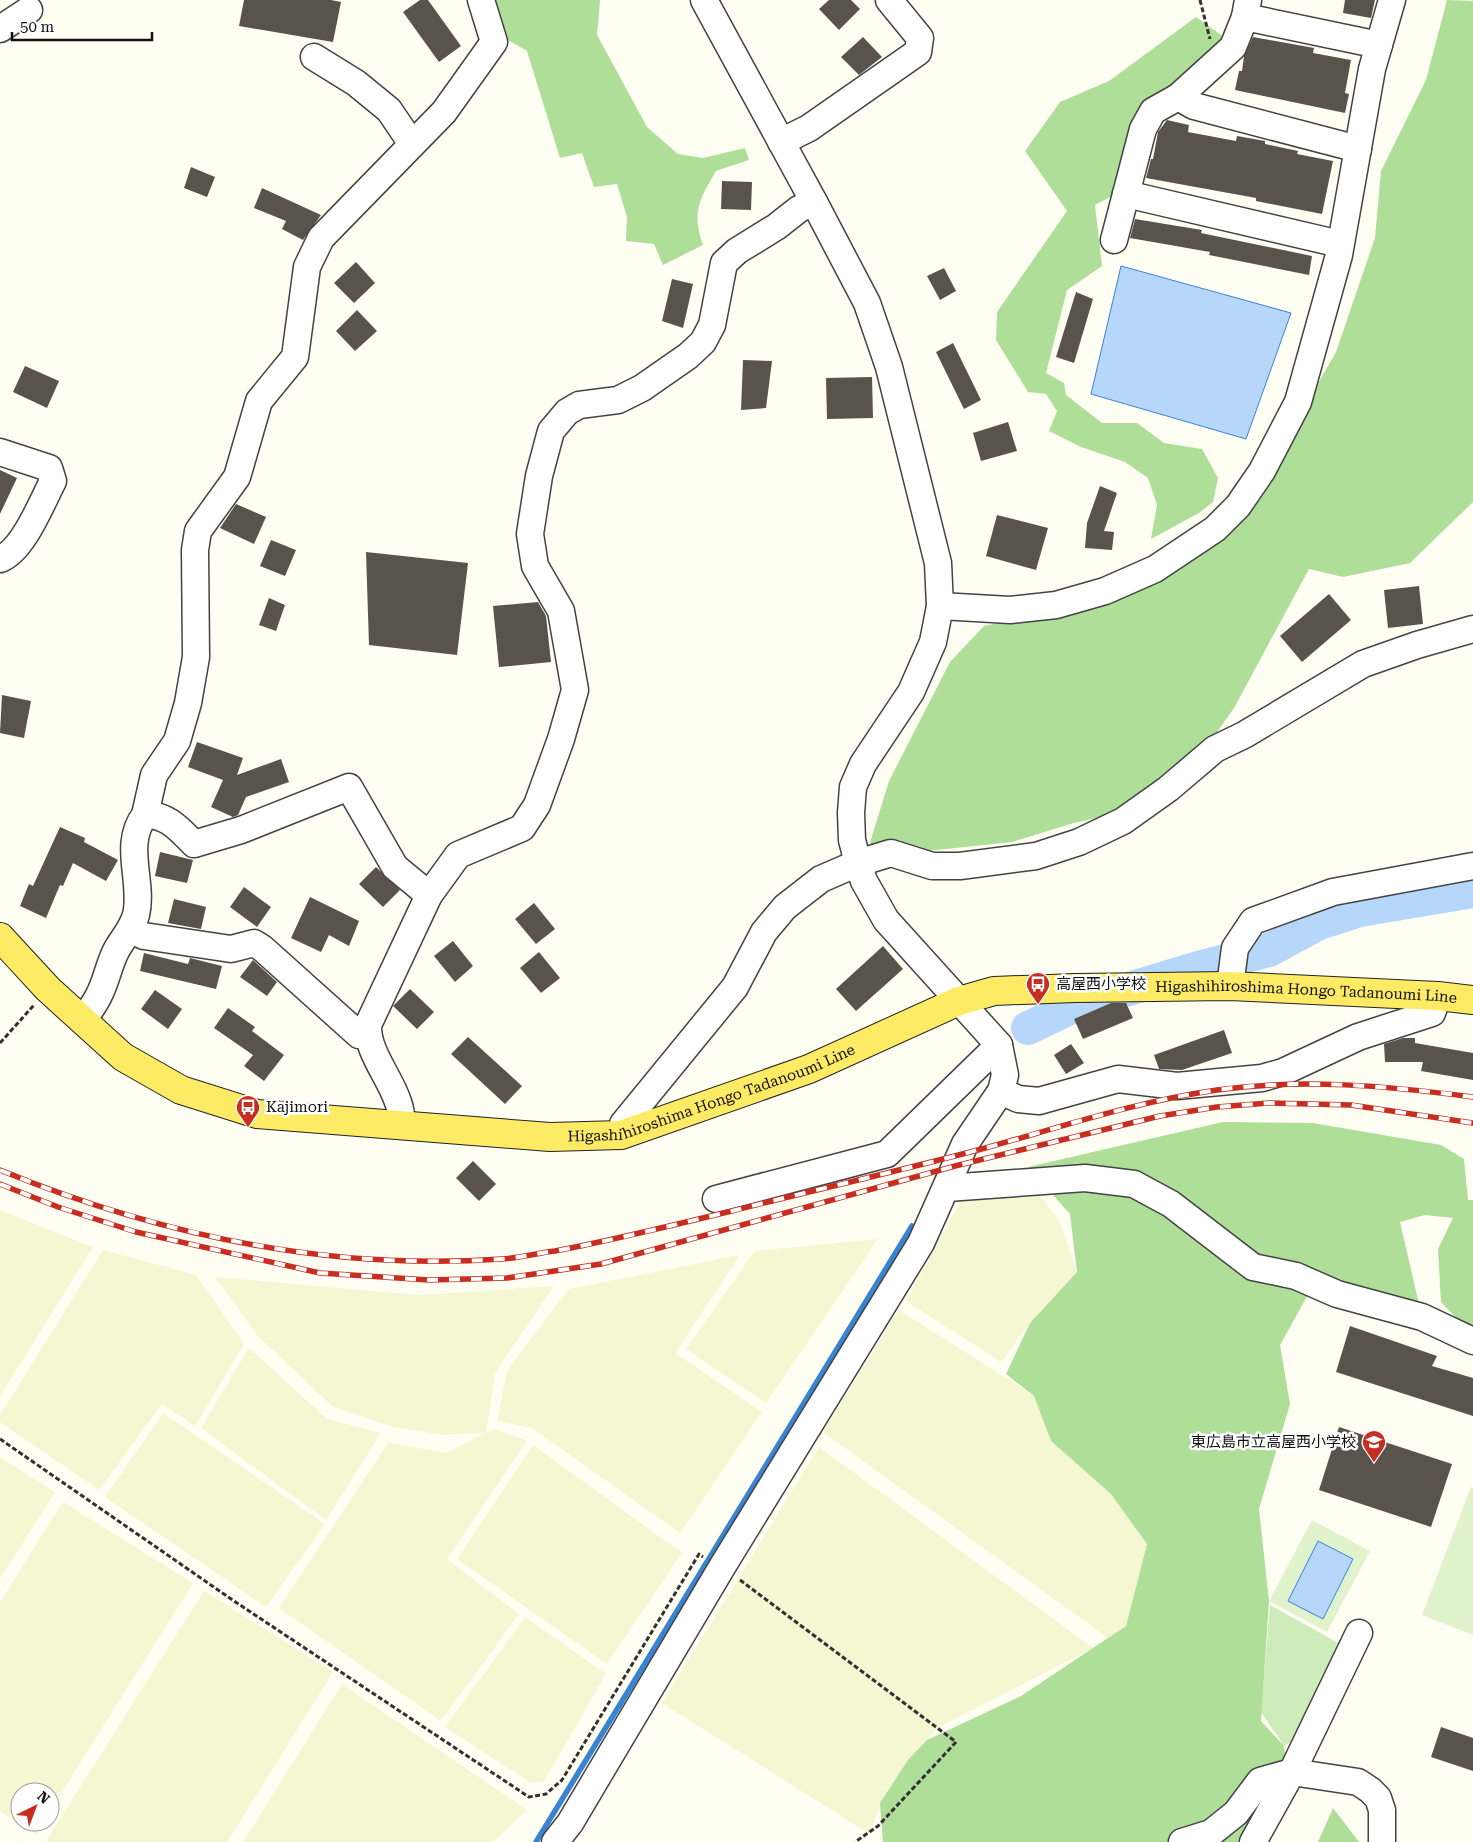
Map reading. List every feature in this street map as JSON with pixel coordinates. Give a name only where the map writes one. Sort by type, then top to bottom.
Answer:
[{"type":"main road","name":"Higashihiroshima Hongo Tadanoumi Line","points":[[0,937],[48,989],[123,1057],[190,1093],[256,1114],[550,1137],[621,1135],[809,1069],[959,1001],[994,991],[1230,986],[1438,996],[1473,1000]]},
{"type":"street","points":[[83,1021],[100,994],[118,948],[131,930],[136,914],[135,843],[139,823],[145,815],[154,775],[176,742],[188,703],[196,657],[195,550],[198,531],[237,477],[259,401],[295,357],[307,267],[321,238],[444,112],[494,42],[482,0]]},
{"type":"street","points":[[555,1842],[570,1823],[722,1568],[921,1243],[965,1144],[1002,1091],[1005,1075],[999,1045],[886,920],[864,881],[858,863],[852,840],[851,813],[854,787],[863,764],[911,692],[933,642],[940,606],[938,563],[889,367],[866,303],[814,202],[704,0]]},
{"type":"street","points":[[781,142],[809,128],[918,52],[920,38],[900,16],[889,0]]},
{"type":"street","points":[[940,606],[1010,610],[1056,605],[1105,591],[1155,569],[1215,528],[1238,506],[1262,471],[1298,402],[1340,244],[1372,68],[1392,0]]},
{"type":"street","points":[[1114,240],[1143,129],[1153,111],[1178,97],[1233,47],[1247,9],[1379,45]]},
{"type":"street","points":[[0,29],[29,10]]},
{"type":"street","points":[[314,57],[356,83],[389,110],[412,144]]},
{"type":"street","points":[[1178,97],[1194,106],[1358,149]]},
{"type":"street","points":[[1126,194],[1340,244]]},
{"type":"street","points":[[403,1125],[398,1102],[368,1034],[368,1026],[429,896],[458,855],[522,828],[538,805],[575,690],[561,611],[535,566],[530,534],[539,476],[551,431],[566,412],[578,405],[618,400],[642,388],[688,356],[703,342],[712,325],[724,263],[737,250],[776,227],[799,209],[814,202]]},
{"type":"street","points":[[0,452],[49,468],[54,480],[19,544],[6,557],[0,559]]},
{"type":"street","points":[[621,1135],[623,1124],[735,987],[764,932],[785,907],[821,879],[858,863],[891,853],[932,866],[960,866],[1036,856],[1079,842],[1123,821],[1168,789],[1215,749],[1363,664],[1473,628]]},
{"type":"street","points":[[145,815],[155,814],[170,821],[194,844],[240,830],[349,787],[395,868],[429,896]]},
{"type":"street","points":[[1230,986],[1235,948],[1253,921],[1333,892],[1428,872],[1473,866]]},
{"type":"street","points":[[131,930],[144,936],[231,949],[254,943],[262,948],[359,1035],[368,1034]]},
{"type":"street","points":[[1002,1091],[1018,1099],[1040,1101],[1118,1079],[1177,1086],[1262,1078],[1283,1072],[1358,1037],[1432,1013],[1438,996]]},
{"type":"street","points":[[716,1199],[887,1154],[999,1045]]},
{"type":"street","points":[[947,1188],[1085,1178],[1134,1184],[1171,1204],[1253,1267],[1296,1276],[1337,1294],[1422,1317],[1473,1341]]},
{"type":"street","points":[[1254,1842],[1292,1772],[1359,1633]]},
{"type":"street","points":[[1182,1842],[1211,1833],[1236,1813],[1260,1781],[1292,1772],[1358,1782],[1370,1790],[1378,1798],[1382,1810],[1382,1842]]},
{"type":"path","points":[[1200,0],[1215,62]]},
{"type":"path","points":[[0,1044],[48,989]]},
{"type":"path","points":[[0,1439],[234,1601],[530,1797],[546,1794],[562,1780],[699,1554]]},
{"type":"path","points":[[722,1568],[956,1742],[878,1826],[855,1842]]},
{"type":"green space","points":[[490,0],[600,0],[597,35],[647,127],[678,154],[703,158],[745,148],[749,160],[716,171],[702,198],[699,206],[698,223],[703,245],[663,265],[654,244],[626,241],[627,217],[617,184],[594,187],[582,153],[560,158],[527,51],[508,40]]},
{"type":"green space","points":[[1447,0],[1473,1],[1473,502],[1410,563],[1343,577],[1309,569],[1234,708],[1191,769],[1119,813],[1074,823],[1012,842],[927,851],[869,846],[889,781],[950,662],[984,626],[1114,599],[1184,565],[1241,518],[1336,352],[1375,238],[1381,171],[1426,80]]},
{"type":"green space","points":[[1196,17],[1228,40],[1141,113],[1114,195],[1095,205],[1102,266],[1067,290],[1046,373],[1064,383],[1066,395],[1102,423],[1137,423],[1164,443],[1202,449],[1218,478],[1213,502],[1199,513],[1151,539],[1157,505],[1148,478],[1125,462],[1081,447],[1049,431],[1057,411],[1046,394],[1028,392],[996,340],[997,312],[1067,211],[1025,151],[1060,102],[1109,81]]},
{"type":"green space","points":[[1223,1122],[1313,1123],[1441,1145],[1464,1159],[1468,1200],[1473,1200],[1473,1331],[1465,1327],[1441,1302],[1438,1249],[1453,1218],[1425,1215],[1400,1222],[1422,1317],[1314,1284],[1280,1345],[1290,1404],[1259,1509],[1269,1601],[1261,1721],[1284,1746],[1290,1792],[1238,1842],[883,1842],[880,1803],[908,1760],[927,1740],[1021,1696],[1126,1626],[1147,1544],[1111,1494],[1051,1441],[1034,1396],[1006,1374],[1030,1323],[1077,1272],[1070,1214],[1028,1167]]},
{"type":"green space","points":[[1037,1192],[1059,1220],[1077,1272],[1030,1323],[1001,1362],[906,1301],[960,1202]]},
{"type":"green space","points":[[0,1210],[93,1247],[0,1396]]},
{"type":"green space","points":[[878,1239],[766,1403],[686,1349],[755,1251]]},
{"type":"green space","points":[[103,1250],[196,1275],[244,1344],[195,1426],[162,1404],[99,1490],[0,1422],[0,1415]]},
{"type":"green space","points":[[740,1255],[675,1353],[762,1412],[680,1533],[532,1428],[497,1421],[507,1371],[569,1289]]},
{"type":"green space","points":[[215,1277],[419,1295],[554,1286],[495,1373],[486,1433],[494,1429],[527,1441],[447,1559],[519,1614],[441,1721],[279,1608],[388,1443],[447,1453],[485,1433],[443,1435],[393,1427],[332,1406],[257,1335]]},
{"type":"green space","points":[[899,1310],[1034,1396],[1051,1441],[1111,1494],[1147,1544],[1126,1626],[1108,1638],[823,1432]]},
{"type":"green space","points":[[249,1348],[327,1419],[381,1433],[326,1520],[201,1428]]},
{"type":"green space","points":[[163,1413],[325,1524],[266,1607],[105,1497]]},
{"type":"green space","points":[[533,1445],[682,1553],[607,1664],[457,1559]]},
{"type":"green space","points":[[819,1447],[1093,1648],[937,1728],[888,1790],[868,1833],[662,1703]]},
{"type":"green space","points":[[0,1457],[55,1492],[0,1579]]},
{"type":"green space","points":[[1471,1487],[1473,1488],[1473,1635],[1422,1615]]},
{"type":"green space","points":[[63,1502],[193,1583],[60,1795],[60,1782],[10,1782],[10,1817],[0,1811],[0,1602]]},
{"type":"green space","points":[[1312,1520],[1370,1551],[1327,1632],[1269,1601]]},
{"type":"green space","points":[[204,1591],[333,1672],[227,1842],[46,1841],[52,1832],[60,1832],[60,1819]]},
{"type":"green space","points":[[1270,1605],[1342,1645],[1301,1736],[1284,1746],[1261,1712]]},
{"type":"green space","points":[[525,1617],[606,1674],[544,1781],[531,1783],[445,1727]]},
{"type":"green space","points":[[342,1684],[527,1810],[493,1842],[243,1842]]},
{"type":"green space","points":[[1333,1808],[1359,1842],[1318,1842]]},
{"type":"water","points":[[1121,266],[1291,313],[1246,439],[1091,394]]},
{"type":"water","points":[[1318,1541],[1353,1559],[1323,1619],[1288,1601]]},
{"type":"building","points":[[244,0],[331,0],[341,2],[333,42],[239,26]]},
{"type":"building","points":[[420,0],[428,0],[461,46],[439,62],[403,12]]},
{"type":"building","points":[[829,0],[851,0],[860,9],[839,30],[819,9]]},
{"type":"building","points":[[1345,0],[1375,0],[1371,18],[1343,13]]},
{"type":"building","points":[[863,37],[882,57],[859,75],[841,57]]},
{"type":"building","points":[[1253,37],[1314,48],[1313,53],[1351,60],[1345,93],[1349,94],[1345,113],[1235,90],[1239,71],[1242,71],[1244,56]]},
{"type":"building","points":[[1167,120],[1189,125],[1188,132],[1236,141],[1237,136],[1265,141],[1265,144],[1298,151],[1297,154],[1333,161],[1322,214],[1256,201],[1256,198],[1146,178],[1151,159],[1153,159],[1158,132]]},
{"type":"building","points":[[191,167],[215,177],[207,197],[184,188]]},
{"type":"building","points":[[722,181],[752,182],[751,210],[721,209]]},
{"type":"building","points":[[262,188],[321,215],[303,240],[282,229],[286,221],[254,208]]},
{"type":"building","points":[[1135,219],[1202,230],[1201,233],[1312,256],[1309,275],[1209,255],[1210,252],[1130,238]]},
{"type":"building","points":[[356,262],[375,283],[354,303],[334,283]]},
{"type":"building","points":[[944,268],[956,291],[940,300],[927,276]]},
{"type":"building","points":[[672,279],[693,284],[683,328],[662,321]]},
{"type":"building","points":[[1076,292],[1093,299],[1074,363],[1056,357]]},
{"type":"building","points":[[357,310],[377,331],[355,351],[336,331]]},
{"type":"building","points":[[953,343],[981,400],[964,409],[936,352]]},
{"type":"building","points":[[743,360],[772,361],[766,408],[741,410]]},
{"type":"building","points":[[25,366],[59,381],[47,408],[13,392]]},
{"type":"building","points":[[872,377],[873,418],[827,419],[826,378]]},
{"type":"building","points":[[1008,422],[1017,451],[981,461],[973,433]]},
{"type":"building","points":[[0,470],[17,478],[0,514]]},
{"type":"building","points":[[1100,486],[1117,493],[1104,531],[1114,532],[1112,550],[1085,548],[1087,523]]},
{"type":"building","points":[[236,504],[266,517],[254,544],[220,528]]},
{"type":"building","points":[[997,515],[1048,528],[1036,570],[986,556]]},
{"type":"building","points":[[271,540],[296,550],[285,576],[260,566]]},
{"type":"building","points":[[366,552],[468,563],[457,655],[369,645]]},
{"type":"building","points":[[1419,586],[1423,624],[1388,628],[1384,590]]},
{"type":"building","points":[[1329,594],[1351,620],[1302,662],[1280,636]]},
{"type":"building","points":[[269,598],[285,605],[276,631],[259,625]]},
{"type":"building","points":[[538,602],[546,616],[551,662],[499,667],[493,606]]},
{"type":"building","points":[[2,695],[31,701],[24,738],[0,733]]},
{"type":"building","points":[[197,742],[243,758],[237,775],[281,759],[289,782],[246,797],[238,815],[233,817],[211,807],[223,780],[188,767]]},
{"type":"building","points":[[60,827],[85,838],[84,842],[118,860],[106,881],[73,863],[63,886],[60,885],[46,918],[20,906],[29,884],[33,886]]},
{"type":"building","points":[[160,852],[193,860],[187,883],[155,876]]},
{"type":"building","points":[[376,867],[400,890],[383,907],[359,884]]},
{"type":"building","points":[[244,887],[271,907],[257,927],[230,907]]},
{"type":"building","points":[[310,897],[359,921],[349,946],[329,935],[321,952],[291,938]]},
{"type":"building","points":[[174,899],[206,907],[201,929],[168,923]]},
{"type":"building","points":[[534,903],[555,929],[536,944],[515,919]]},
{"type":"building","points":[[453,941],[473,966],[455,982],[434,956]]},
{"type":"building","points":[[883,946],[903,969],[856,1011],[836,989]]},
{"type":"building","points":[[539,952],[560,978],[541,993],[520,968]]},
{"type":"building","points":[[144,953],[188,964],[190,958],[222,966],[216,989],[140,971]]},
{"type":"building","points":[[253,960],[277,982],[267,996],[240,977]]},
{"type":"building","points":[[410,989],[434,1012],[417,1029],[393,1006]]},
{"type":"building","points":[[155,990],[182,1009],[168,1029],[141,1009]]},
{"type":"building","points":[[1111,1003],[1126,1003],[1133,1018],[1083,1039],[1074,1019]]},
{"type":"building","points":[[228,1008],[255,1027],[252,1031],[284,1055],[264,1081],[244,1066],[253,1055],[214,1028]]},
{"type":"building","points":[[1224,1030],[1232,1053],[1182,1070],[1159,1069],[1154,1055]]},
{"type":"building","points":[[468,1037],[522,1086],[505,1104],[451,1054]]},
{"type":"building","points":[[1403,1038],[1415,1038],[1415,1043],[1473,1053],[1473,1080],[1421,1071],[1423,1062],[1385,1062],[1384,1044]]},
{"type":"building","points":[[1071,1044],[1084,1063],[1066,1074],[1054,1055]]},
{"type":"building","points":[[473,1161],[496,1184],[479,1201],[456,1178]]},
{"type":"building","points":[[1350,1326],[1437,1356],[1432,1366],[1473,1378],[1473,1416],[1336,1372]]},
{"type":"building","points":[[1339,1427],[1452,1464],[1431,1527],[1319,1490]]},
{"type":"building","points":[[1441,1727],[1473,1738],[1473,1771],[1431,1757]]},
{"type":"waterway","points":[[1028,1028],[1076,1005],[1198,968],[1269,950],[1319,923],[1360,910],[1473,891]]},
{"type":"waterway","points":[[536,1842],[912,1226]]},
{"type":"railway","points":[[0,1170],[60,1193],[121,1213],[183,1230],[246,1243],[310,1253],[373,1259],[438,1261],[502,1259],[577,1247],[666,1227],[925,1164],[1102,1115],[1159,1101],[1217,1090],[1249,1086],[1313,1084],[1377,1087],[1473,1097]]},
{"type":"railway","points":[[0,1184],[58,1207],[136,1232],[320,1273],[429,1280],[507,1278],[601,1264],[955,1166],[1160,1116],[1217,1107],[1269,1103],[1351,1105],[1473,1123]]},
{"type":"place","name":"高屋西小学校","points":[[1038,1005]]},
{"type":"place","name":"Kajimori","points":[[248,1128]]},
{"type":"place","name":"東広島市立高屋西小学校","points":[[1374,1463]]}]
